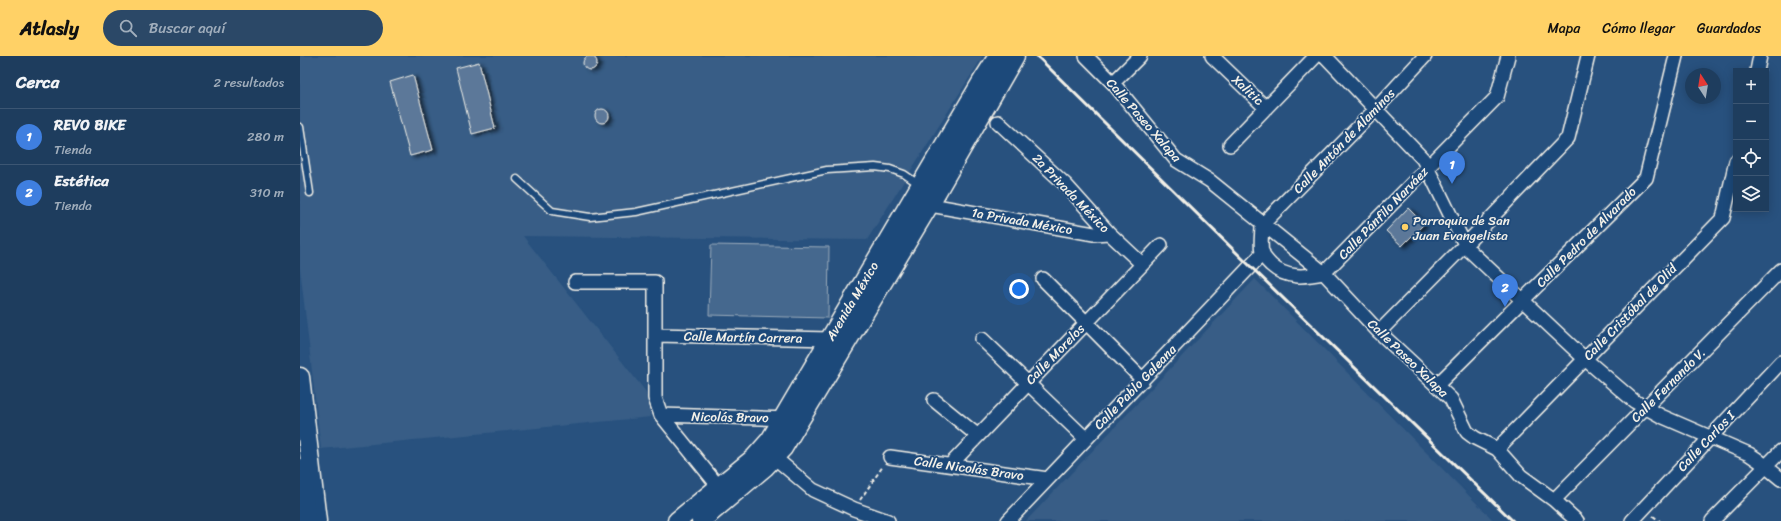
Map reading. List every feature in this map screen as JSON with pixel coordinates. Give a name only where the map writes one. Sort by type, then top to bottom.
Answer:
[{"type":"highway","points":[[300,470],[305,521]]},
{"type":"main road","name":"Avenida México","points":[[989,86],[998,56]]},
{"type":"main road","name":"Avenida México","points":[[690,518],[770,453],[929,193],[989,86],[1015,56]]},
{"type":"main road","name":"Avenida México","points":[[792,419],[830,339],[929,193]]},
{"type":"main road","points":[[300,377],[317,521]]},
{"type":"main road","name":"Avenida México","points":[[690,518],[719,487],[770,453]]},
{"type":"street","name":"Calle Paseo Xalapa","points":[[1086,56],[1113,83],[1176,160],[1210,181],[1262,225],[1324,274],[1379,332],[1438,385],[1453,402],[1467,432],[1475,438],[1497,449],[1525,480],[1554,500],[1577,521]]},
{"type":"street","points":[[1113,83],[1140,56]]},
{"type":"street","name":"Xalitic","points":[[1212,56],[1266,108]]},
{"type":"street","points":[[1230,145],[1316,56]]},
{"type":"street","points":[[1325,56],[1428,167],[1465,245],[1585,359],[1623,392],[1645,408],[1709,438],[1749,454],[1781,479]]},
{"type":"street","name":"Calle Antón de Alaminos","points":[[1262,225],[1375,110],[1425,56]]},
{"type":"street","name":"Calle Pánfilo Narváez","points":[[1324,274],[1497,97],[1508,56]]},
{"type":"street","points":[[1379,332],[1568,138],[1588,56]]},
{"type":"street","name":"Calle Pedro de Alvarado","points":[[1438,385],[1646,178],[1676,56]]},
{"type":"street","points":[[1758,68],[1760,56]]},
{"type":"street","name":"2a Privada México","points":[[998,122],[1066,185],[1109,233],[1142,264]]},
{"type":"street","name":"Calle Cristóbal de Olid","points":[[1497,449],[1723,218],[1733,174]]},
{"type":"street","name":"1a Privada México","points":[[929,193],[1094,234],[1109,233]]},
{"type":"street","points":[[1262,225],[1263,253],[1267,261],[1275,268],[1288,275],[1305,277],[1324,274]]},
{"type":"street","name":"Calle Morelos","points":[[951,464],[1161,245]]},
{"type":"street","name":"Calle Pablo Galeana","points":[[1008,521],[1263,253]]},
{"type":"street","name":"Calle Fernando V.","points":[[1554,500],[1781,270]]},
{"type":"street","points":[[1043,278],[1085,323],[1143,380]]},
{"type":"street","points":[[574,282],[655,282],[656,335],[654,398],[661,415],[719,487]]},
{"type":"street","name":"Calle Martín Carrera","points":[[656,335],[830,339]]},
{"type":"street","points":[[982,339],[1086,439]]},
{"type":"street","name":"Calle Carlos I","points":[[1632,521],[1781,362]]},
{"type":"street","points":[[934,400],[978,436]]},
{"type":"street","name":"Nicolás Bravo","points":[[661,415],[792,419]]},
{"type":"street","points":[[1712,521],[1781,451]]},
{"type":"street","points":[[770,453],[813,490],[862,515],[888,521]]},
{"type":"street","name":"Calle Nicolás Bravo","points":[[890,457],[951,464],[1048,479]]},
{"type":"lane","points":[[300,127],[310,193]]},
{"type":"lane","points":[[517,179],[552,210],[590,217],[636,212],[827,170],[875,167],[890,169],[904,174],[929,193]]},
{"type":"path","points":[[862,515],[890,457]]},
{"type":"shaded area","points":[[300,56],[983,56],[867,240],[523,236],[646,392],[651,417],[321,449],[300,268]]},
{"type":"shaded area","points":[[711,245],[829,247],[828,318],[709,315]]},
{"type":"shaded area","points":[[1255,279],[1494,521],[1026,521]]},
{"type":"building","points":[[587,56],[593,56],[597,60],[597,66],[593,70],[587,70],[583,66],[583,60]]},
{"type":"building","points":[[479,62],[495,128],[472,134],[456,68]]},
{"type":"building","points":[[413,75],[433,150],[410,156],[390,82]]},
{"type":"building","points":[[599,109],[605,109],[609,113],[609,119],[605,123],[599,123],[595,119],[595,113]]},
{"type":"building","name":"Parroquia de San Juan Evangelista","points":[[1408,208],[1424,224],[1402,246],[1386,231]]},
{"type":"railway","points":[[1037,56],[1251,267],[1513,521]]},
{"type":"place","name":"REVO BIKE","points":[[1452,184]]},
{"type":"place","name":"Parroquia de San Juan Evangelista","points":[[1405,227]]},
{"type":"place","name":"Estética","points":[[1505,307]]}]
